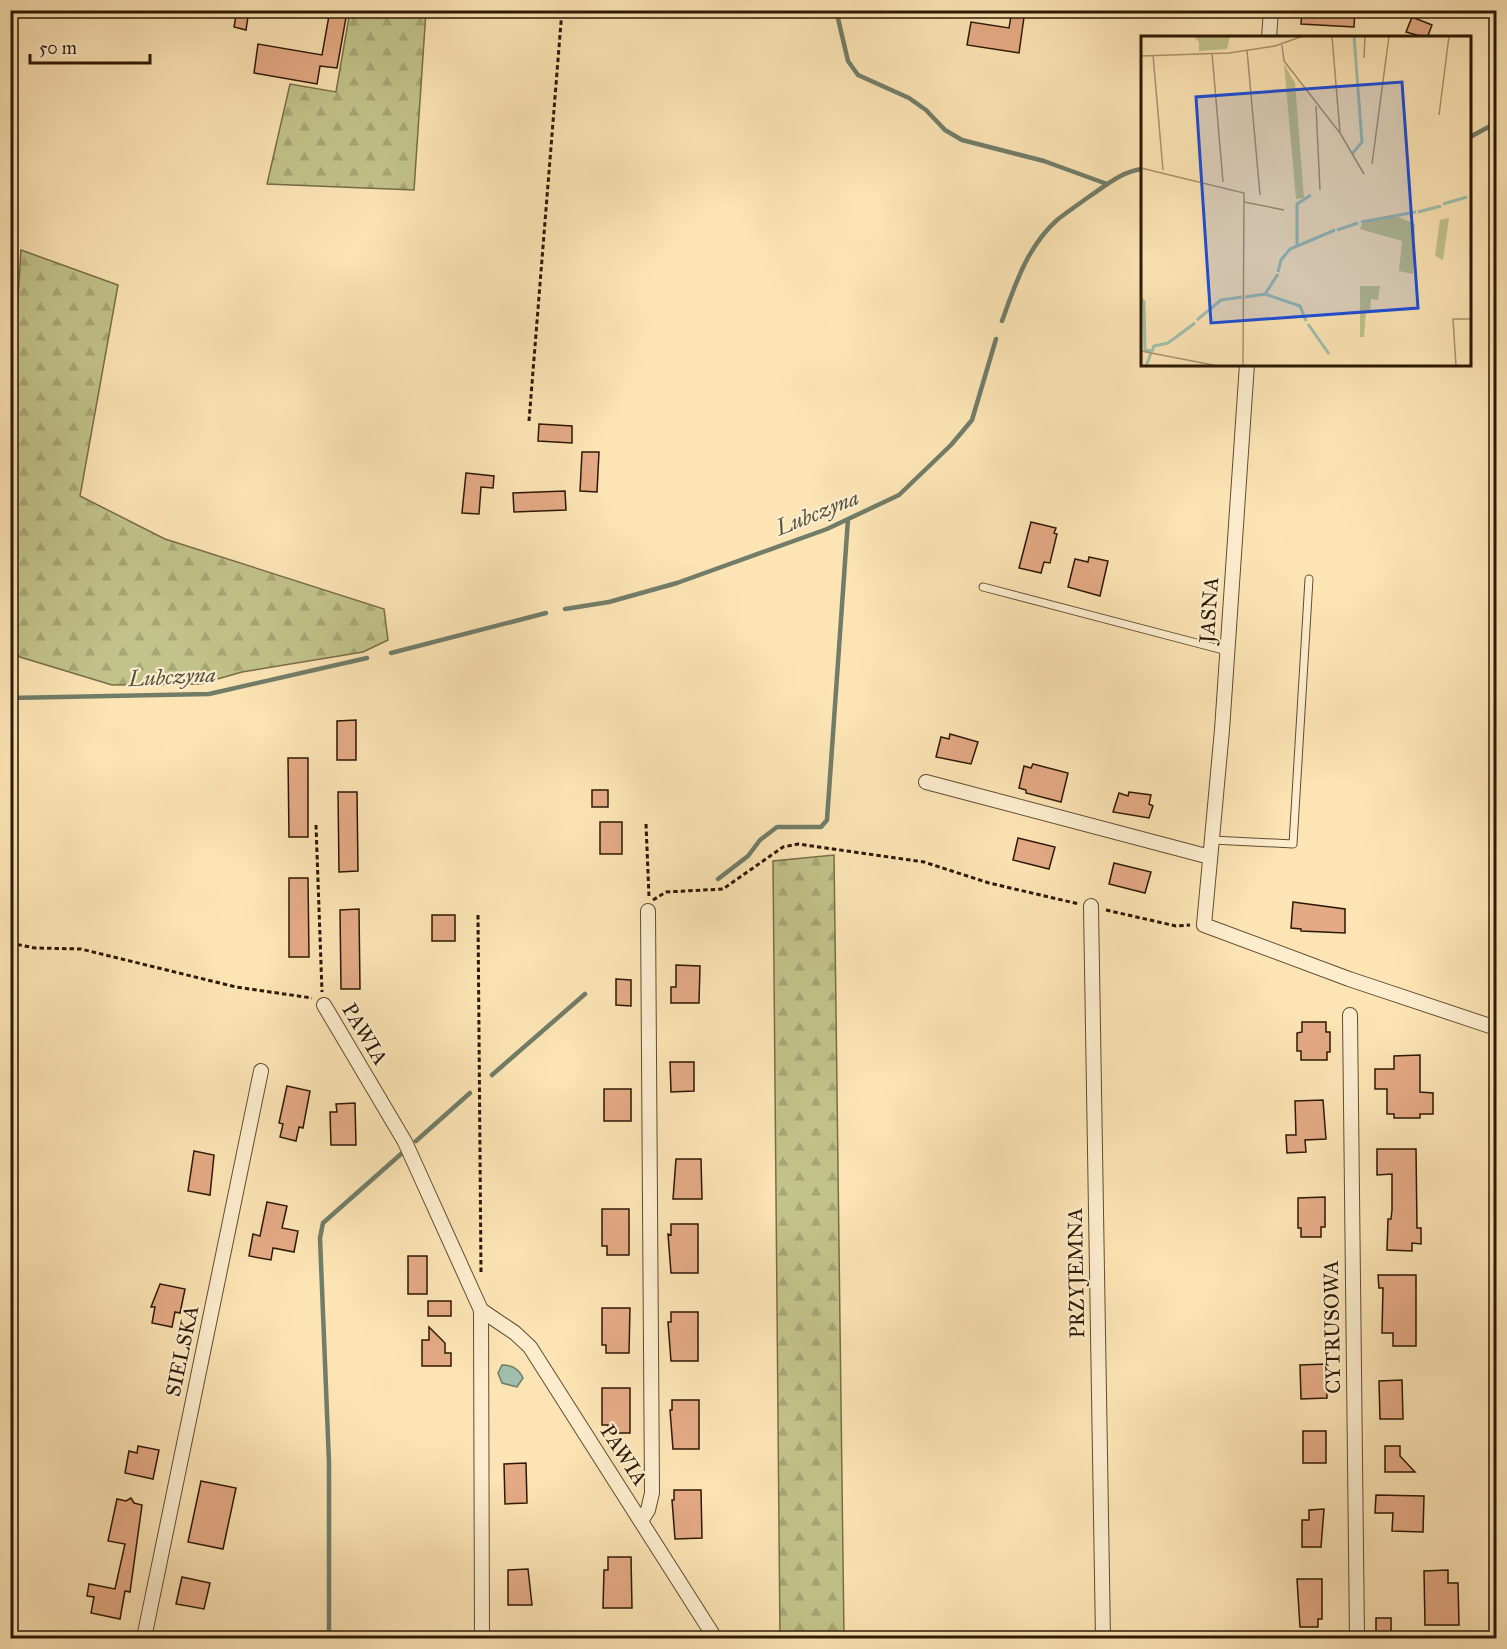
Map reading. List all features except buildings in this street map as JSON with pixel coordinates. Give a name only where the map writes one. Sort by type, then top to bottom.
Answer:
[{"type":"street","points":[[1269,36],[1271,10]]},
{"type":"street","name":"JASNA","points":[[1204,925],[1227,651],[1247,366]]},
{"type":"street","points":[[926,782],[1210,857]]},
{"type":"street","name":"PRZYJEMNA","points":[[1091,906],[1103,1638]]},
{"type":"street","points":[[641,1521],[648,1510],[652,1493],[648,911]]},
{"type":"street","points":[[1204,925],[1349,979],[1497,1028]]},
{"type":"street","name":"PAWIA","points":[[324,1005],[405,1142],[481,1310],[482,1638]]},
{"type":"street","name":"CYTRUSOWA","points":[[1350,1016],[1357,1638]]},
{"type":"street","name":"SIELSKA","points":[[144,1638],[261,1071]]},
{"type":"street","name":"PAWIA","points":[[481,1310],[516,1333],[530,1347],[715,1638]]},
{"type":"lane","points":[[1212,840],[1293,844],[1309,579]]},
{"type":"lane","points":[[983,587],[1227,651]]},
{"type":"path","points":[[529,421],[562,10]]},
{"type":"path","points":[[646,824],[649,904],[659,894],[666,892],[723,889],[783,847],[798,844],[924,862],[989,883],[1176,926],[1204,925]]},
{"type":"path","points":[[10,943],[35,948],[81,950],[236,987],[322,1000],[316,825]]},
{"type":"path","points":[[478,915],[481,1274]]},
{"type":"green space","points":[[350,11],[426,11],[414,190],[267,184],[290,84],[336,92]]},
{"type":"green space","points":[[21,250],[118,285],[80,496],[165,539],[384,609],[388,640],[363,652],[242,672],[200,684],[112,685],[20,657],[10,648],[10,423]]},
{"type":"green space","points":[[834,855],[844,1638],[780,1638],[773,861]]},
{"type":"shaded area","points":[[502,1365],[519,1372],[523,1378],[517,1387],[502,1383],[498,1373]]},
{"type":"waterway","points":[[836,10],[848,61],[858,75],[909,98],[926,110],[945,130],[962,140],[1044,161],[1107,184]]},
{"type":"waterway","name":"Lubczyna","points":[[1471,136],[1496,123]]},
{"type":"waterway","name":"Lubczyna","points":[[1002,321],[1030,254],[1057,220],[1108,183],[1141,169]]},
{"type":"waterway","name":"Lubczyna","points":[[565,609],[609,602],[677,583],[827,529],[899,495],[951,445],[972,420],[996,339]]},
{"type":"waterway","points":[[718,879],[748,856],[760,840],[777,827],[821,827],[827,820],[848,519]]},
{"type":"waterway","name":"Lubczyna","points":[[391,653],[546,613]]},
{"type":"waterway","name":"Lubczyna","points":[[10,698],[209,694],[367,658]]},
{"type":"waterway","points":[[492,1075],[585,994]]},
{"type":"waterway","points":[[416,1141],[470,1093]]},
{"type":"waterway","points":[[329,1638],[329,1463],[320,1238],[323,1223],[401,1154]]}]
